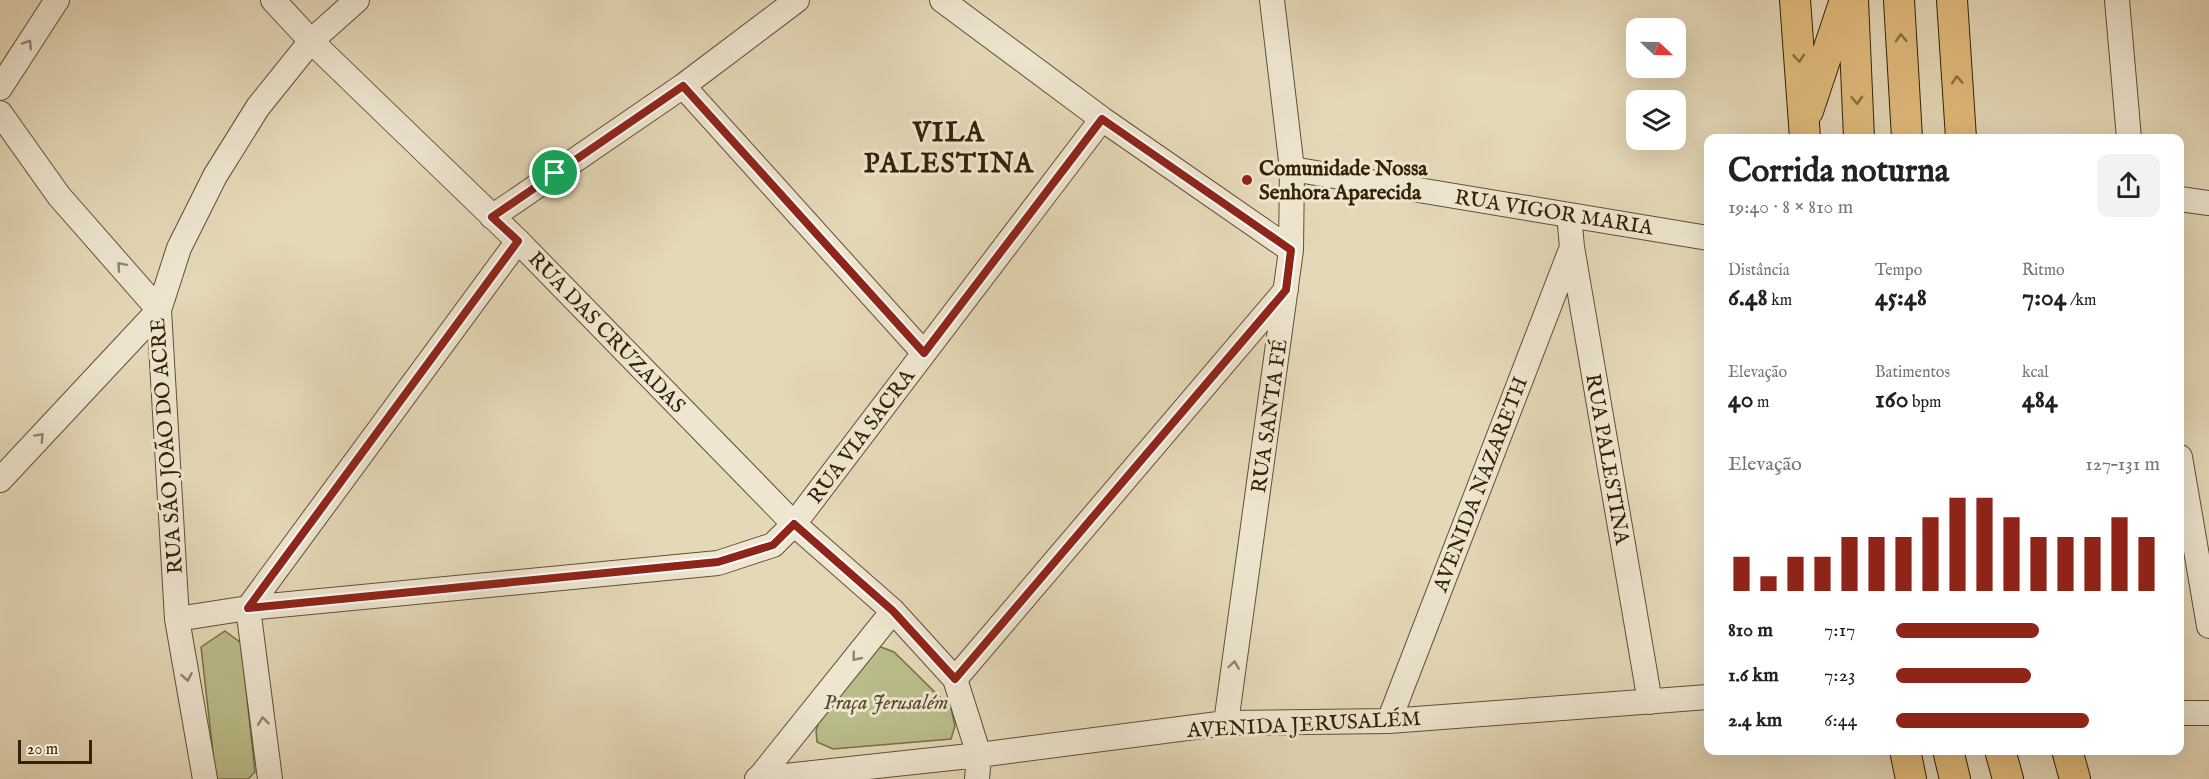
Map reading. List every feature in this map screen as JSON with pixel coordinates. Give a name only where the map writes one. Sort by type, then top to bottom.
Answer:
[{"type":"main road","points":[[1795,0],[1804,131]]},
{"type":"main road","points":[[1804,131],[1845,0]]},
{"type":"main road","points":[[1853,0],[1859,134]]},
{"type":"main road","points":[[1899,0],[1907,134]]},
{"type":"main road","points":[[1952,0],[1961,134]]},
{"type":"main road","points":[[1906,755],[1911,779]]},
{"type":"main road","points":[[2001,755],[2008,779]]},
{"type":"main road","points":[[2068,755],[2075,779]]},
{"type":"street","points":[[0,88],[57,0]]},
{"type":"street","name":"RUA DAS CRUZADAS","points":[[273,0],[311,41],[518,241],[794,524],[893,611],[955,679],[979,755]]},
{"type":"street","points":[[0,480],[159,310],[179,248],[215,176],[258,107],[311,41],[357,0]]},
{"type":"street","points":[[492,217],[683,86],[797,0]]},
{"type":"street","points":[[942,0],[1102,119],[1291,250]]},
{"type":"street","name":"RUA SANTA FÉ","points":[[1226,723],[1291,250],[1292,169],[1272,0]]},
{"type":"street","points":[[2117,0],[2129,134]]},
{"type":"street","points":[[683,86],[924,353]]},
{"type":"street","name":"RUA SÃO JOÃO DO ACRE","points":[[0,113],[59,196],[159,310],[177,619],[205,779]]},
{"type":"street","name":"RUA VIA SACRA","points":[[177,619],[248,608],[718,562],[773,545],[794,524],[1102,119]]},
{"type":"street","name":"RUA VIGOR MARIA","points":[[1292,169],[1704,237]]},
{"type":"street","points":[[2184,200],[2209,203]]},
{"type":"street","name":"RUA PALESTINA","points":[[1569,215],[1572,247],[1650,702]]},
{"type":"street","points":[[270,779],[248,608],[518,241]]},
{"type":"street","name":"AVENIDA NAZARETH","points":[[1389,721],[1572,247]]},
{"type":"street","points":[[955,679],[1286,290]]},
{"type":"street","points":[[2184,480],[2209,626]]},
{"type":"street","points":[[758,779],[893,611]]},
{"type":"street","name":"AVENIDA JERUSALÉM","points":[[758,779],[979,755],[1226,723],[1389,721],[1704,697]]},
{"type":"street","points":[[2184,713],[2209,713]]},
{"type":"street","points":[[977,779],[979,755]]},
{"type":"green space","points":[[225,631],[241,643],[255,772],[248,779],[216,779],[201,647]]},
{"type":"green space","name":"Praça Jerusalém","points":[[878,646],[894,652],[951,708],[955,726],[951,739],[833,749],[817,742],[816,731],[821,715]]},
{"type":"place","name":"Comunidade Nossa Senhora Aparecida","points":[[1247,180]]},
{"type":"district","name":"VILA PALESTINA","points":[[949,148]]},
{"type":"route","points":[[683,86],[924,353],[1102,119],[1291,250],[1286,290],[955,679],[893,611],[794,524],[773,545],[718,562],[248,608],[518,241],[492,217],[555,173],[683,86]]}]
